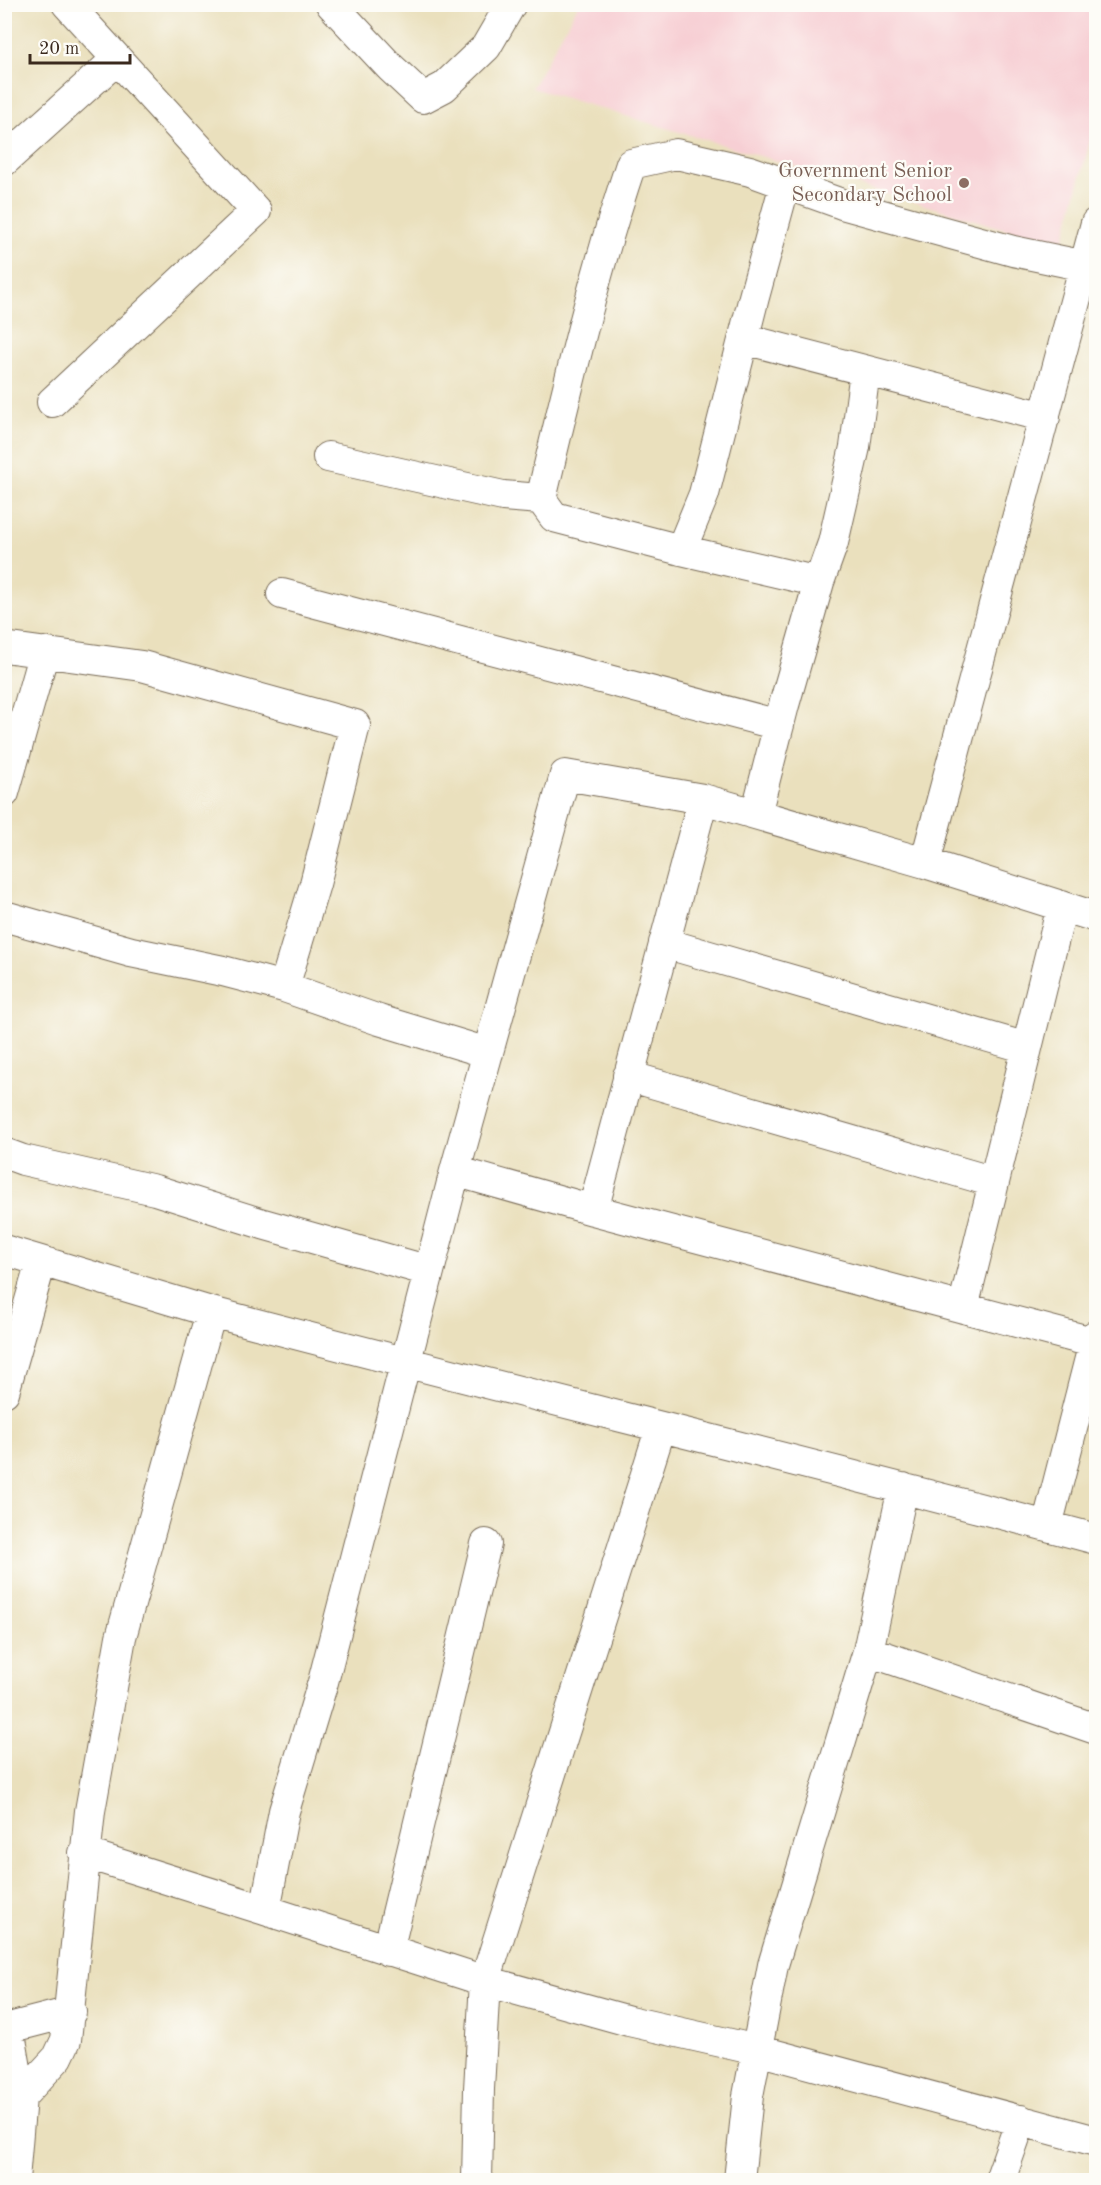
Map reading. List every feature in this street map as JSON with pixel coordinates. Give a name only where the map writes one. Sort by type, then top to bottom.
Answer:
[{"type":"street","points":[[52,402],[256,211],[68,4]]},
{"type":"street","points":[[330,4],[423,98],[444,87],[486,47],[511,4]]},
{"type":"street","points":[[4,161],[117,59]]},
{"type":"street","points":[[819,582],[554,517],[541,499],[607,235],[631,164],[676,154],[750,171],[842,204],[1013,251],[1085,266]]},
{"type":"street","points":[[681,550],[704,494],[785,184]]},
{"type":"street","points":[[925,863],[1096,223]]},
{"type":"street","points":[[744,339],[1045,417]]},
{"type":"street","points":[[756,814],[819,582],[833,543],[855,447],[865,371]]},
{"type":"street","points":[[328,457],[503,496],[541,499]]},
{"type":"street","points":[[282,594],[779,726]]},
{"type":"street","points":[[4,647],[142,666],[355,725],[315,884],[284,987]]},
{"type":"street","points":[[4,793],[44,652]]},
{"type":"street","points":[[265,1910],[284,1811],[323,1682],[455,1170],[564,775],[702,800],[756,814],[925,863],[1096,917]]},
{"type":"street","points":[[593,1210],[702,800]]},
{"type":"street","points":[[963,1308],[1062,906]]},
{"type":"street","points":[[4,916],[131,952],[224,971],[284,987],[380,1020],[488,1053]]},
{"type":"street","points":[[664,943],[1027,1048]]},
{"type":"street","points":[[628,1076],[994,1182]]},
{"type":"street","points":[[4,1153],[23,1160],[155,1190],[263,1224],[429,1271]]},
{"type":"street","points":[[455,1170],[593,1210],[963,1308],[1096,1340],[1047,1526]]},
{"type":"street","points":[[4,1250],[211,1312],[1096,1539]]},
{"type":"street","points":[[4,1392],[41,1262]]},
{"type":"street","points":[[15,2116],[58,2057],[66,2040],[84,1853],[121,1637],[211,1312]]},
{"type":"street","points":[[477,2181],[485,1981],[661,1427]]},
{"type":"street","points":[[739,2181],[748,2096],[773,1965],[868,1651],[903,1488]]},
{"type":"street","points":[[388,1951],[486,1544]]},
{"type":"street","points":[[868,1651],[1096,1729]]},
{"type":"street","points":[[84,1853],[485,1981],[629,2021],[757,2050],[1096,2140]]},
{"type":"street","points":[[14,2181],[15,2116],[7,2028],[70,2012]]},
{"type":"street","points":[[1000,2181],[1021,2120]]},
{"type":"shaded area","name":"Government Senior Secondary School","points":[[578,5],[1096,5],[1096,119],[1062,246],[532,88]]},
{"type":"place","name":"Government Senior Secondary School","points":[[964,183]]}]
